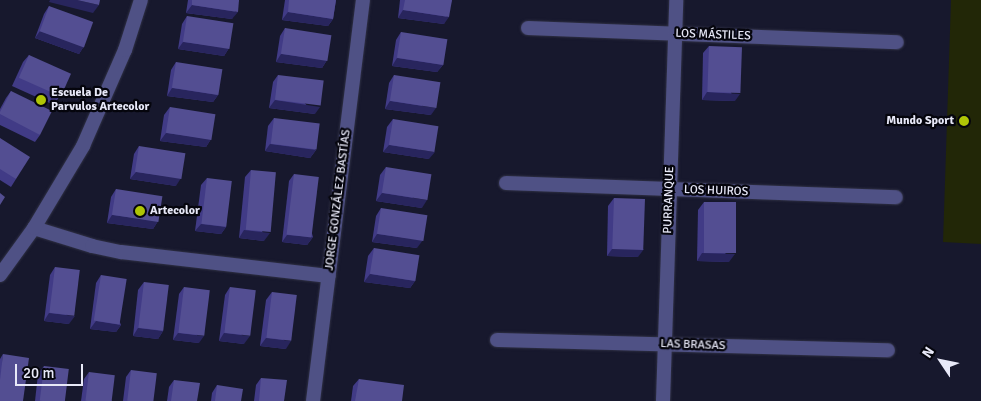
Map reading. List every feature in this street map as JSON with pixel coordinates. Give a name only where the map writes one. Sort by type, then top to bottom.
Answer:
[{"type":"street","points":[[0,275],[60,188],[101,109],[125,50],[141,0]]},
{"type":"street","name":"JORGE GONZÁLEZ BASTÍAS","points":[[313,401],[363,0]]},
{"type":"street","name":"PURRANQUE","points":[[663,401],[676,0]]},
{"type":"street","name":"LOS MÁSTILES","points":[[528,28],[897,42]]},
{"type":"street","name":"LOS HUIROS","points":[[506,183],[896,197]]},
{"type":"street","points":[[34,228],[121,252],[329,276]]},
{"type":"street","name":"LAS BRASAS","points":[[497,340],[888,350]]},
{"type":"green space","name":"Mundo Sport","points":[[951,0],[981,0],[981,244],[943,242]]},
{"type":"building","points":[[77,0],[100,0],[99,5]]},
{"type":"building","points":[[192,0],[239,0],[238,12],[192,5]]},
{"type":"building","points":[[289,0],[336,0],[333,19],[288,12]]},
{"type":"building","points":[[405,0],[452,0],[449,17],[403,10]]},
{"type":"building","points":[[49,6],[93,22],[84,47],[40,31]]},
{"type":"building","points":[[187,16],[233,23],[229,49],[183,42]]},
{"type":"building","points":[[285,28],[331,35],[327,61],[281,54]]},
{"type":"building","points":[[401,32],[447,39],[443,65],[397,58]]},
{"type":"building","points":[[709,46],[742,47],[740,93],[707,92]]},
{"type":"building","points":[[29,55],[71,74],[61,97],[19,78]]},
{"type":"building","points":[[176,62],[222,69],[218,95],[172,88]]},
{"type":"building","points":[[278,75],[324,81],[321,105],[275,100]]},
{"type":"building","points":[[394,75],[440,82],[436,108],[390,101]]},
{"type":"building","points":[[11,91],[52,111],[40,135],[0,114]]},
{"type":"building","points":[[170,107],[215,114],[211,140],[166,133]]},
{"type":"building","points":[[274,118],[320,124],[316,149],[271,144]]},
{"type":"building","points":[[393,119],[438,126],[434,152],[389,145]]},
{"type":"building","points":[[0,138],[30,157],[16,179],[0,169]]},
{"type":"building","points":[[139,146],[185,153],[181,179],[135,172]]},
{"type":"building","points":[[386,167],[431,174],[427,200],[382,193]]},
{"type":"building","points":[[251,170],[276,172],[271,232],[246,230]]},
{"type":"building","points":[[294,174],[319,177],[311,238],[287,235]]},
{"type":"building","points":[[207,178],[232,181],[226,227],[201,224]]},
{"type":"building","points":[[116,189],[162,196],[158,222],[112,215]]},
{"type":"building","points":[[0,193],[5,197],[0,205]]},
{"type":"building","points":[[614,198],[645,199],[643,250],[612,249]]},
{"type":"building","points":[[704,202],[736,202],[736,253],[704,253]]},
{"type":"building","points":[[381,208],[427,215],[423,241],[377,234]]},
{"type":"building","points":[[374,248],[419,255],[415,281],[370,274]]},
{"type":"building","points":[[55,267],[80,270],[74,316],[49,313]]},
{"type":"building","points":[[101,275],[127,279],[119,325],[94,320]]},
{"type":"building","points":[[144,282],[169,285],[163,331],[138,328]]},
{"type":"building","points":[[184,287],[210,290],[204,336],[178,333]]},
{"type":"building","points":[[230,287],[256,290],[250,336],[224,333]]},
{"type":"building","points":[[272,292],[297,295],[291,341],[266,338]]},
{"type":"building","points":[[3,354],[29,358],[23,401],[0,401]]},
{"type":"building","points":[[44,366],[69,369],[65,401],[40,401]]},
{"type":"building","points":[[131,370],[157,373],[153,401],[127,401]]},
{"type":"building","points":[[89,372],[115,375],[112,401],[85,401]]},
{"type":"building","points":[[261,378],[287,380],[284,401],[259,401]]},
{"type":"building","points":[[359,379],[404,385],[402,401],[355,401]]},
{"type":"building","points":[[174,380],[200,383],[197,401],[171,401]]},
{"type":"building","points":[[217,385],[243,389],[241,401],[215,401]]},
{"type":"place","name":"Escuela De Parvulos Artecolor","points":[[41,100]]},
{"type":"place","name":"Mundo Sport","points":[[964,121]]},
{"type":"place","name":"Artecolor","points":[[140,211]]}]
